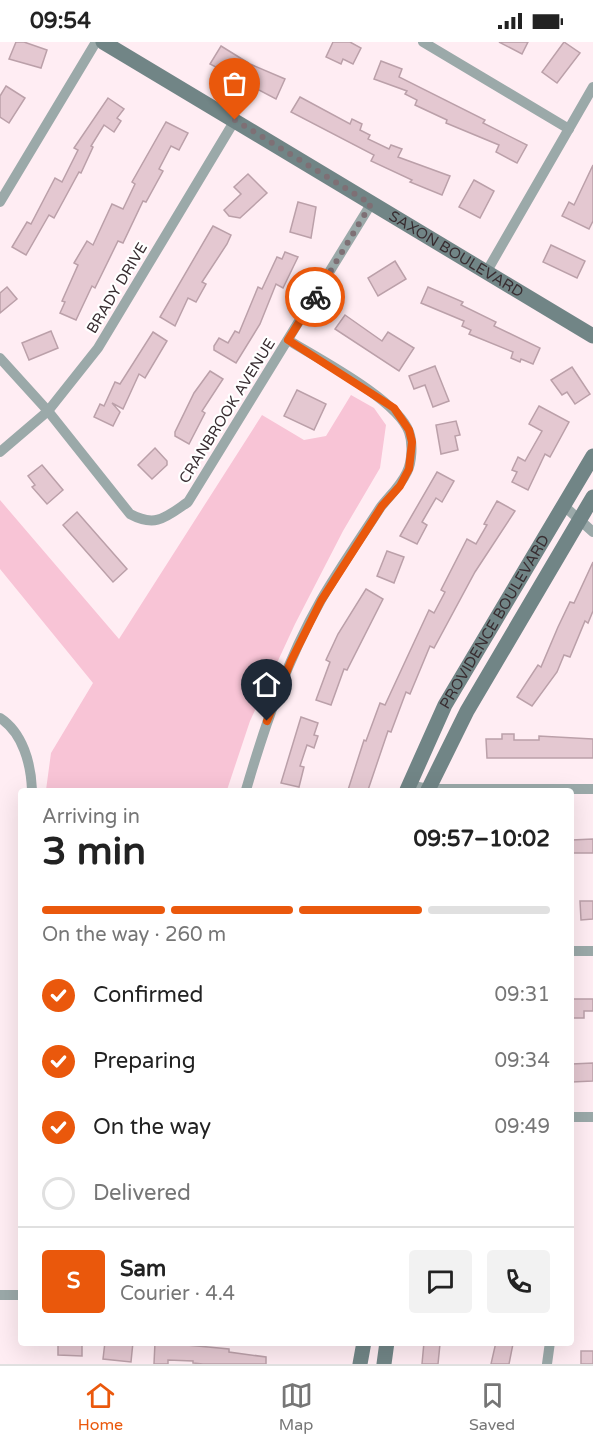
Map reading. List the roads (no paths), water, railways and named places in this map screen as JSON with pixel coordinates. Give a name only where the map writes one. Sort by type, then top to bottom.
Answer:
[{"type":"main road","name":"SAXON BOULEVARD","points":[[103,42],[593,336]]},
{"type":"main road","name":"PROVIDENCE BOULEVARD","points":[[408,788],[445,705],[593,456]]},
{"type":"main road","name":"PROVIDENCE BOULEVARD","points":[[429,788],[467,711],[593,497]]},
{"type":"main road","points":[[360,1364],[363,1346]]},
{"type":"main road","points":[[384,1364],[386,1346]]},
{"type":"street","points":[[0,201],[96,42]]},
{"type":"street","points":[[423,42],[569,129]]},
{"type":"street","points":[[487,271],[593,87]]},
{"type":"street","name":"BRADY DRIVE","points":[[0,452],[48,411],[98,348],[235,120]]},
{"type":"street","name":"CRANBROOK AVENUE","points":[[48,411],[130,514],[148,522],[163,519],[188,502],[371,204]]},
{"type":"street","points":[[247,788],[267,721],[291,661],[321,601],[382,506],[400,486],[409,469],[412,442],[409,430],[394,408],[288,340]]},
{"type":"street","points":[[0,358],[48,411]]},
{"type":"street","points":[[563,505],[593,532]]},
{"type":"street","points":[[0,717],[20,740],[27,756],[32,788]]},
{"type":"street","points":[[574,789],[593,789]]},
{"type":"street","points":[[574,951],[593,951]]},
{"type":"street","points":[[574,1117],[593,1118]]},
{"type":"street","points":[[0,1295],[18,1295]]},
{"type":"street","points":[[547,1364],[549,1346]]}]
